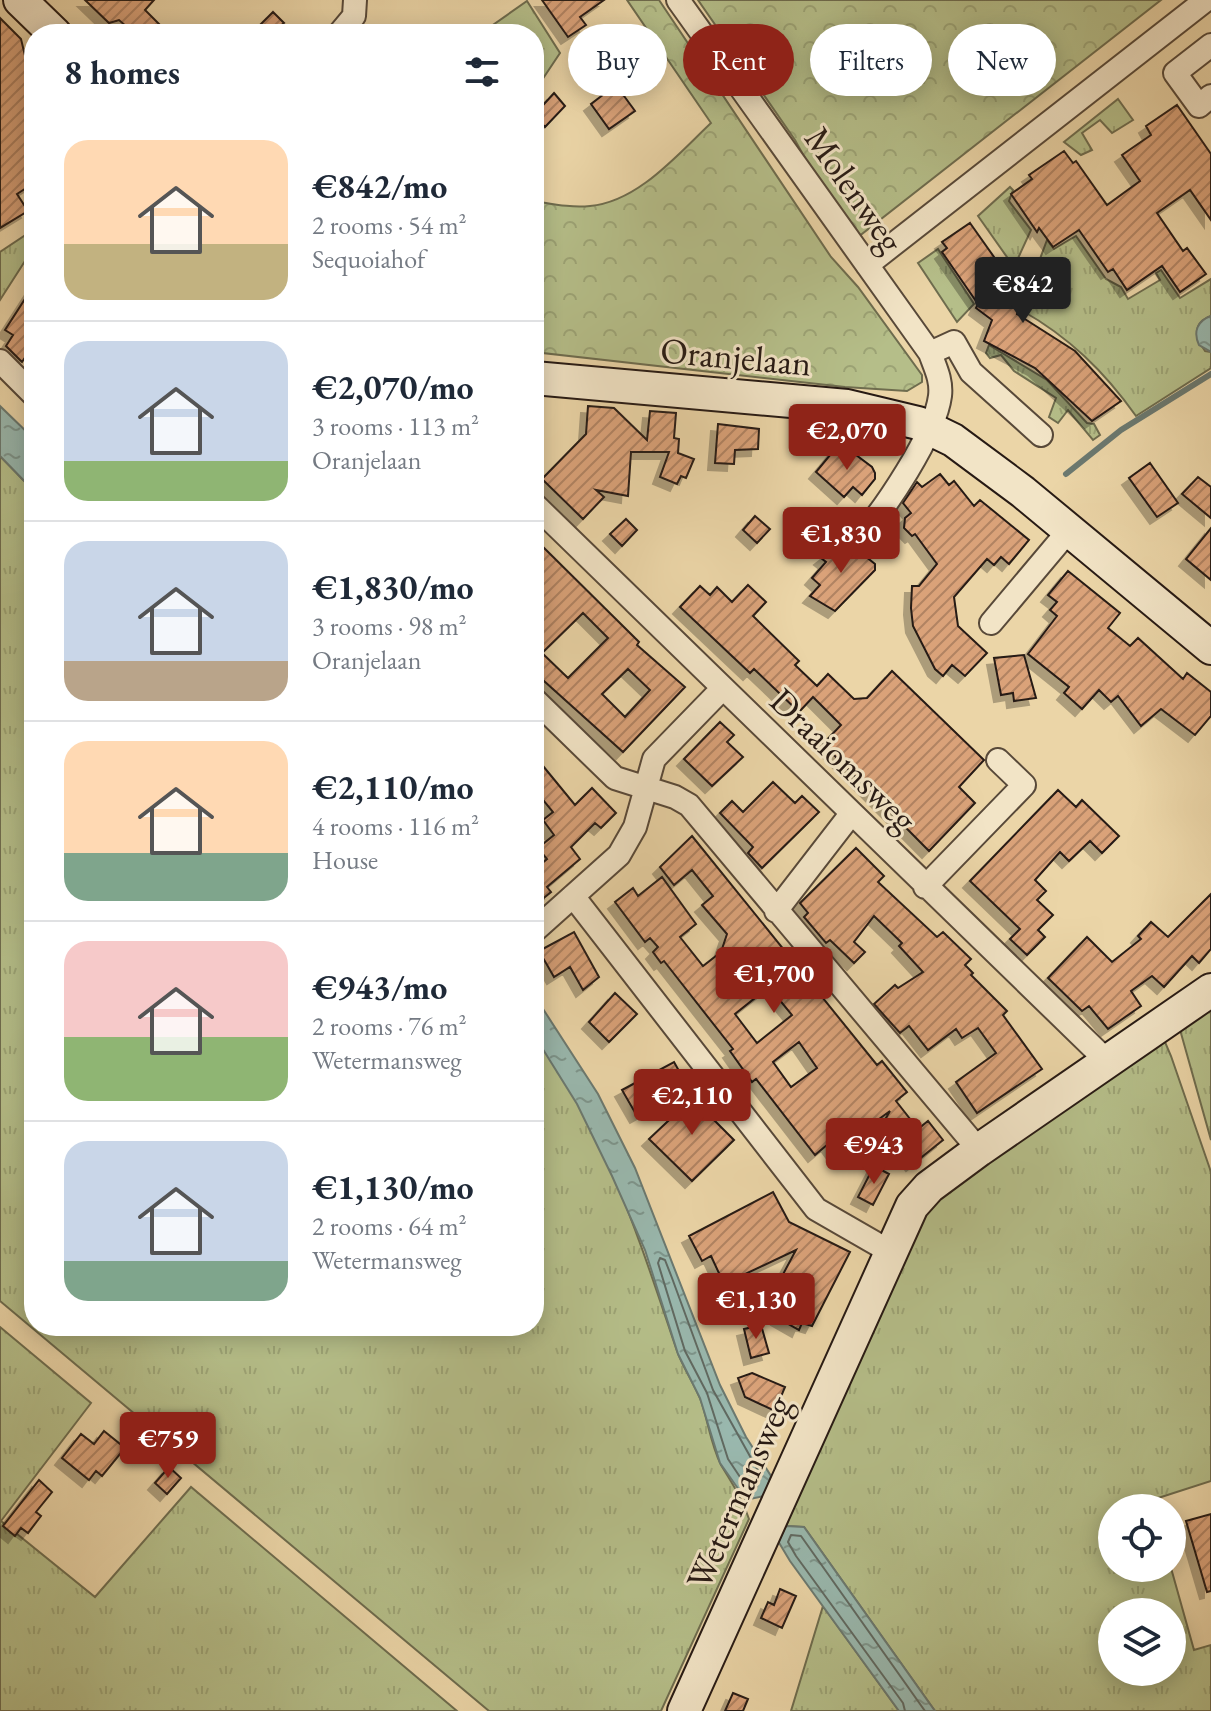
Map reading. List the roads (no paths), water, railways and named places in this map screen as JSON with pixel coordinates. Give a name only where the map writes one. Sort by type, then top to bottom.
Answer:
[{"type":"street","points":[[20,0],[45,24]]},
{"type":"street","points":[[347,24],[354,16],[355,0]]},
{"type":"street","name":"Molenweg","points":[[678,0],[930,353],[940,377],[940,397],[929,428]]},
{"type":"street","points":[[867,265],[1206,0]]},
{"type":"street","points":[[1211,45],[1175,73],[1199,106],[1211,96]]},
{"type":"street","points":[[930,353],[954,342],[971,372],[1041,435]]},
{"type":"street","points":[[0,361],[24,385]]},
{"type":"street","name":"Oranjelaan","points":[[544,379],[847,406],[929,428],[953,440],[1070,529],[1211,648]]},
{"type":"street","points":[[859,538],[883,512],[929,428]]},
{"type":"street","name":"Draaiomsweg","points":[[544,514],[1107,1061]]},
{"type":"street","points":[[991,623],[1070,529]]},
{"type":"street","points":[[544,922],[619,855],[635,827],[654,759],[723,688]]},
{"type":"street","points":[[544,709],[615,778],[644,790],[675,797],[689,805],[979,1150]]},
{"type":"street","points":[[925,887],[1024,785],[998,760]]},
{"type":"street","points":[[776,911],[851,814]]},
{"type":"street","points":[[573,896],[816,1209],[853,1234],[889,1251]]},
{"type":"street","name":"Wetermansweg","points":[[684,1711],[889,1251],[912,1206],[923,1192],[979,1150],[1211,990]]},
{"type":"water","points":[[1211,316],[1211,352],[1199,345],[1196,336],[1199,324]]},
{"type":"water","points":[[0,406],[24,429],[24,481],[0,456]]},
{"type":"water","points":[[544,1010],[598,1094],[635,1168],[720,1385],[746,1437],[771,1476],[764,1496],[746,1500],[720,1463],[700,1398],[678,1354],[645,1250],[577,1104],[544,1051]]},
{"type":"water","points":[[786,1526],[804,1527],[935,1711],[899,1711],[790,1561],[778,1541]]},
{"type":"waterway","points":[[1066,474],[1121,430],[1211,374]]}]
